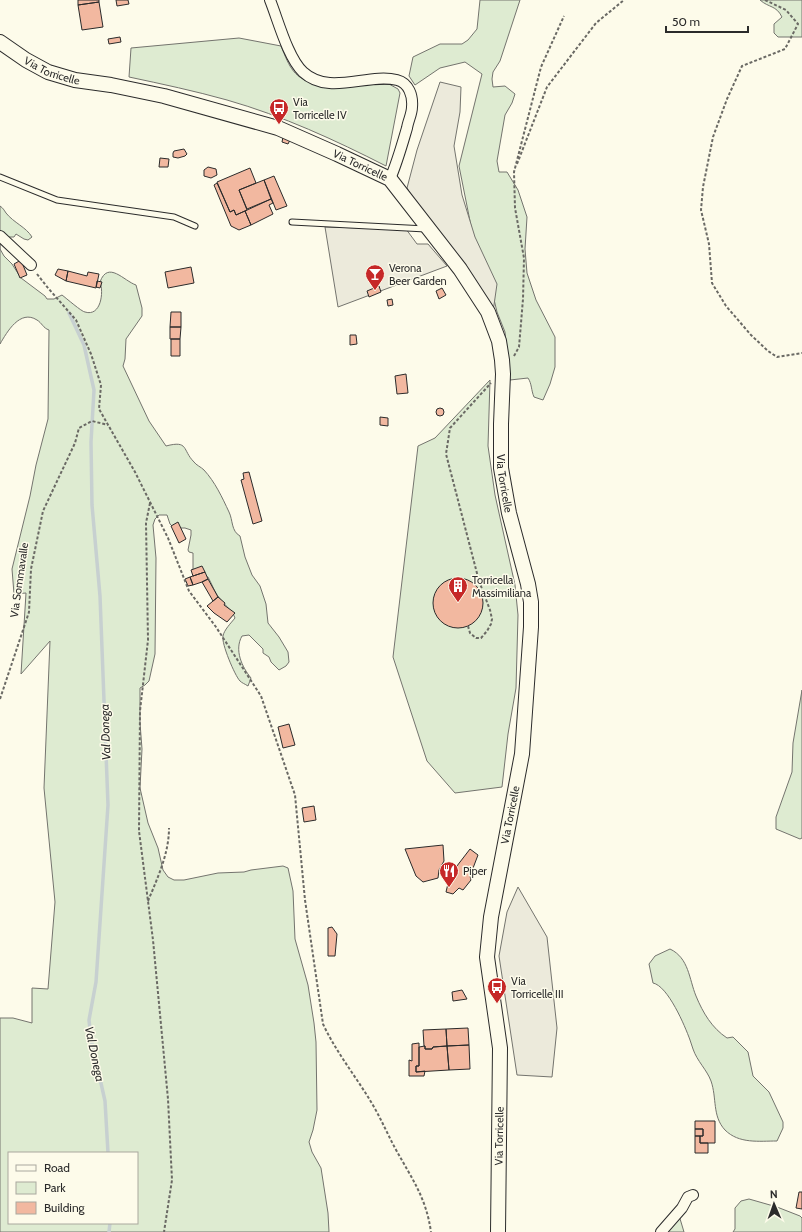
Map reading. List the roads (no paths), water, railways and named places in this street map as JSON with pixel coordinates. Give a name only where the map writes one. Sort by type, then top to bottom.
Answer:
[{"type":"street","points":[[270,0],[288,49],[302,71],[311,78],[322,82],[346,83],[377,80],[398,80],[405,84],[411,93],[412,108],[390,180]]},
{"type":"street","name":"Via Torricelle","points":[[0,42],[26,60],[48,72],[75,80],[111,85],[164,96],[278,128],[337,154],[390,180],[460,270],[488,312],[499,341],[502,360],[501,468],[509,513],[528,584],[531,602],[532,627],[522,754],[491,917],[487,957],[500,1048],[498,1232]]},
{"type":"street","points":[[0,236],[31,264]]},
{"type":"street","points":[[661,1232],[682,1208],[688,1197],[693,1195]]},
{"type":"lane","points":[[0,177],[57,200],[174,217],[195,226]]},
{"type":"lane","points":[[292,222],[428,229]]},
{"type":"waterway","name":"Val Donega","points":[[69,313],[84,345],[94,390],[91,442],[92,505],[100,596],[108,805],[96,982],[89,1020],[91,1039],[105,1101],[108,1152]]},
{"type":"waterway","name":"Val Donega","points":[[109,1232],[110,1224]]},
{"type":"place","name":"Via Torricelle IV","points":[[279,125]]},
{"type":"place","name":"Verona Beer Garden","points":[[375,291]]},
{"type":"place","name":"Torricella Massimiliana","points":[[458,603]]},
{"type":"place","name":"Piper","points":[[449,888]]},
{"type":"place","name":"Via Torricelle III","points":[[497,1004]]}]
